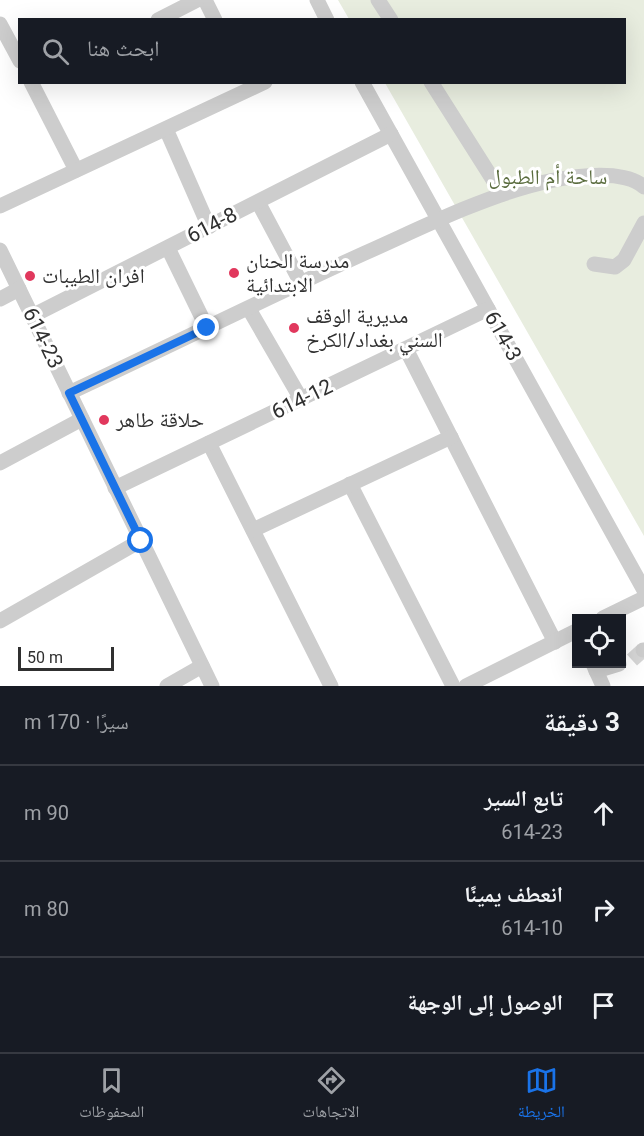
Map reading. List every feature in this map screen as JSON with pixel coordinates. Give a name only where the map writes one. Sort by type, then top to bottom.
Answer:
[{"type":"street","points":[[162,18],[197,0]]},
{"type":"street","points":[[205,0],[214,18]]},
{"type":"street","points":[[317,0],[326,18]]},
{"type":"street","points":[[378,0],[389,18]]},
{"type":"street","points":[[0,24],[18,57]]},
{"type":"street","points":[[32,84],[76,170]]},
{"type":"street","name":"614-3","points":[[363,84],[644,590]]},
{"type":"street","points":[[432,84],[502,194]]},
{"type":"street","points":[[0,206],[255,85]]},
{"type":"street","points":[[166,129],[209,227]]},
{"type":"street","name":"614-8","points":[[32,316],[391,134]]},
{"type":"street","points":[[69,393],[301,283],[502,194],[579,175],[619,177],[644,188]]},
{"type":"street","points":[[258,202],[301,283]]},
{"type":"street","points":[[594,264],[615,267],[624,260],[644,223]]},
{"type":"street","points":[[168,248],[207,328]]},
{"type":"street","name":"614-23","points":[[0,250],[212,686]]},
{"type":"street","points":[[0,299],[19,288]]},
{"type":"street","points":[[249,309],[301,399]]},
{"type":"street","name":"614-12","points":[[115,488],[488,309]]},
{"type":"street","points":[[406,349],[555,642]]},
{"type":"street","points":[[0,463],[81,419]]},
{"type":"street","points":[[252,530],[451,437]]},
{"type":"street","points":[[209,443],[331,686]]},
{"type":"street","points":[[350,484],[453,686]]},
{"type":"street","points":[[0,621],[141,541]]},
{"type":"street","points":[[611,614],[644,598]]},
{"type":"street","points":[[466,686],[572,633]]},
{"type":"street","points":[[167,686],[202,666]]},
{"type":"street","points":[[594,668],[603,686]]},
{"type":"green space","name":"ساحة أم الطبول","points":[[338,0],[644,0],[644,536],[386,84],[626,84],[626,18],[348,18]]},
{"type":"tunnel","points":[[632,660],[643,650]]},
{"type":"place","name":"مدرسة الحنان الابتدائية","points":[[234,273]]},
{"type":"place","name":"افران الطيبات","points":[[30,276]]},
{"type":"place","name":"مديرية الوقف السني بغداد/الكرخ","points":[[294,328]]},
{"type":"place","name":"حلاقة طاهر","points":[[104,420]]},
{"type":"route","points":[[141,541],[69,393],[207,328]]}]
